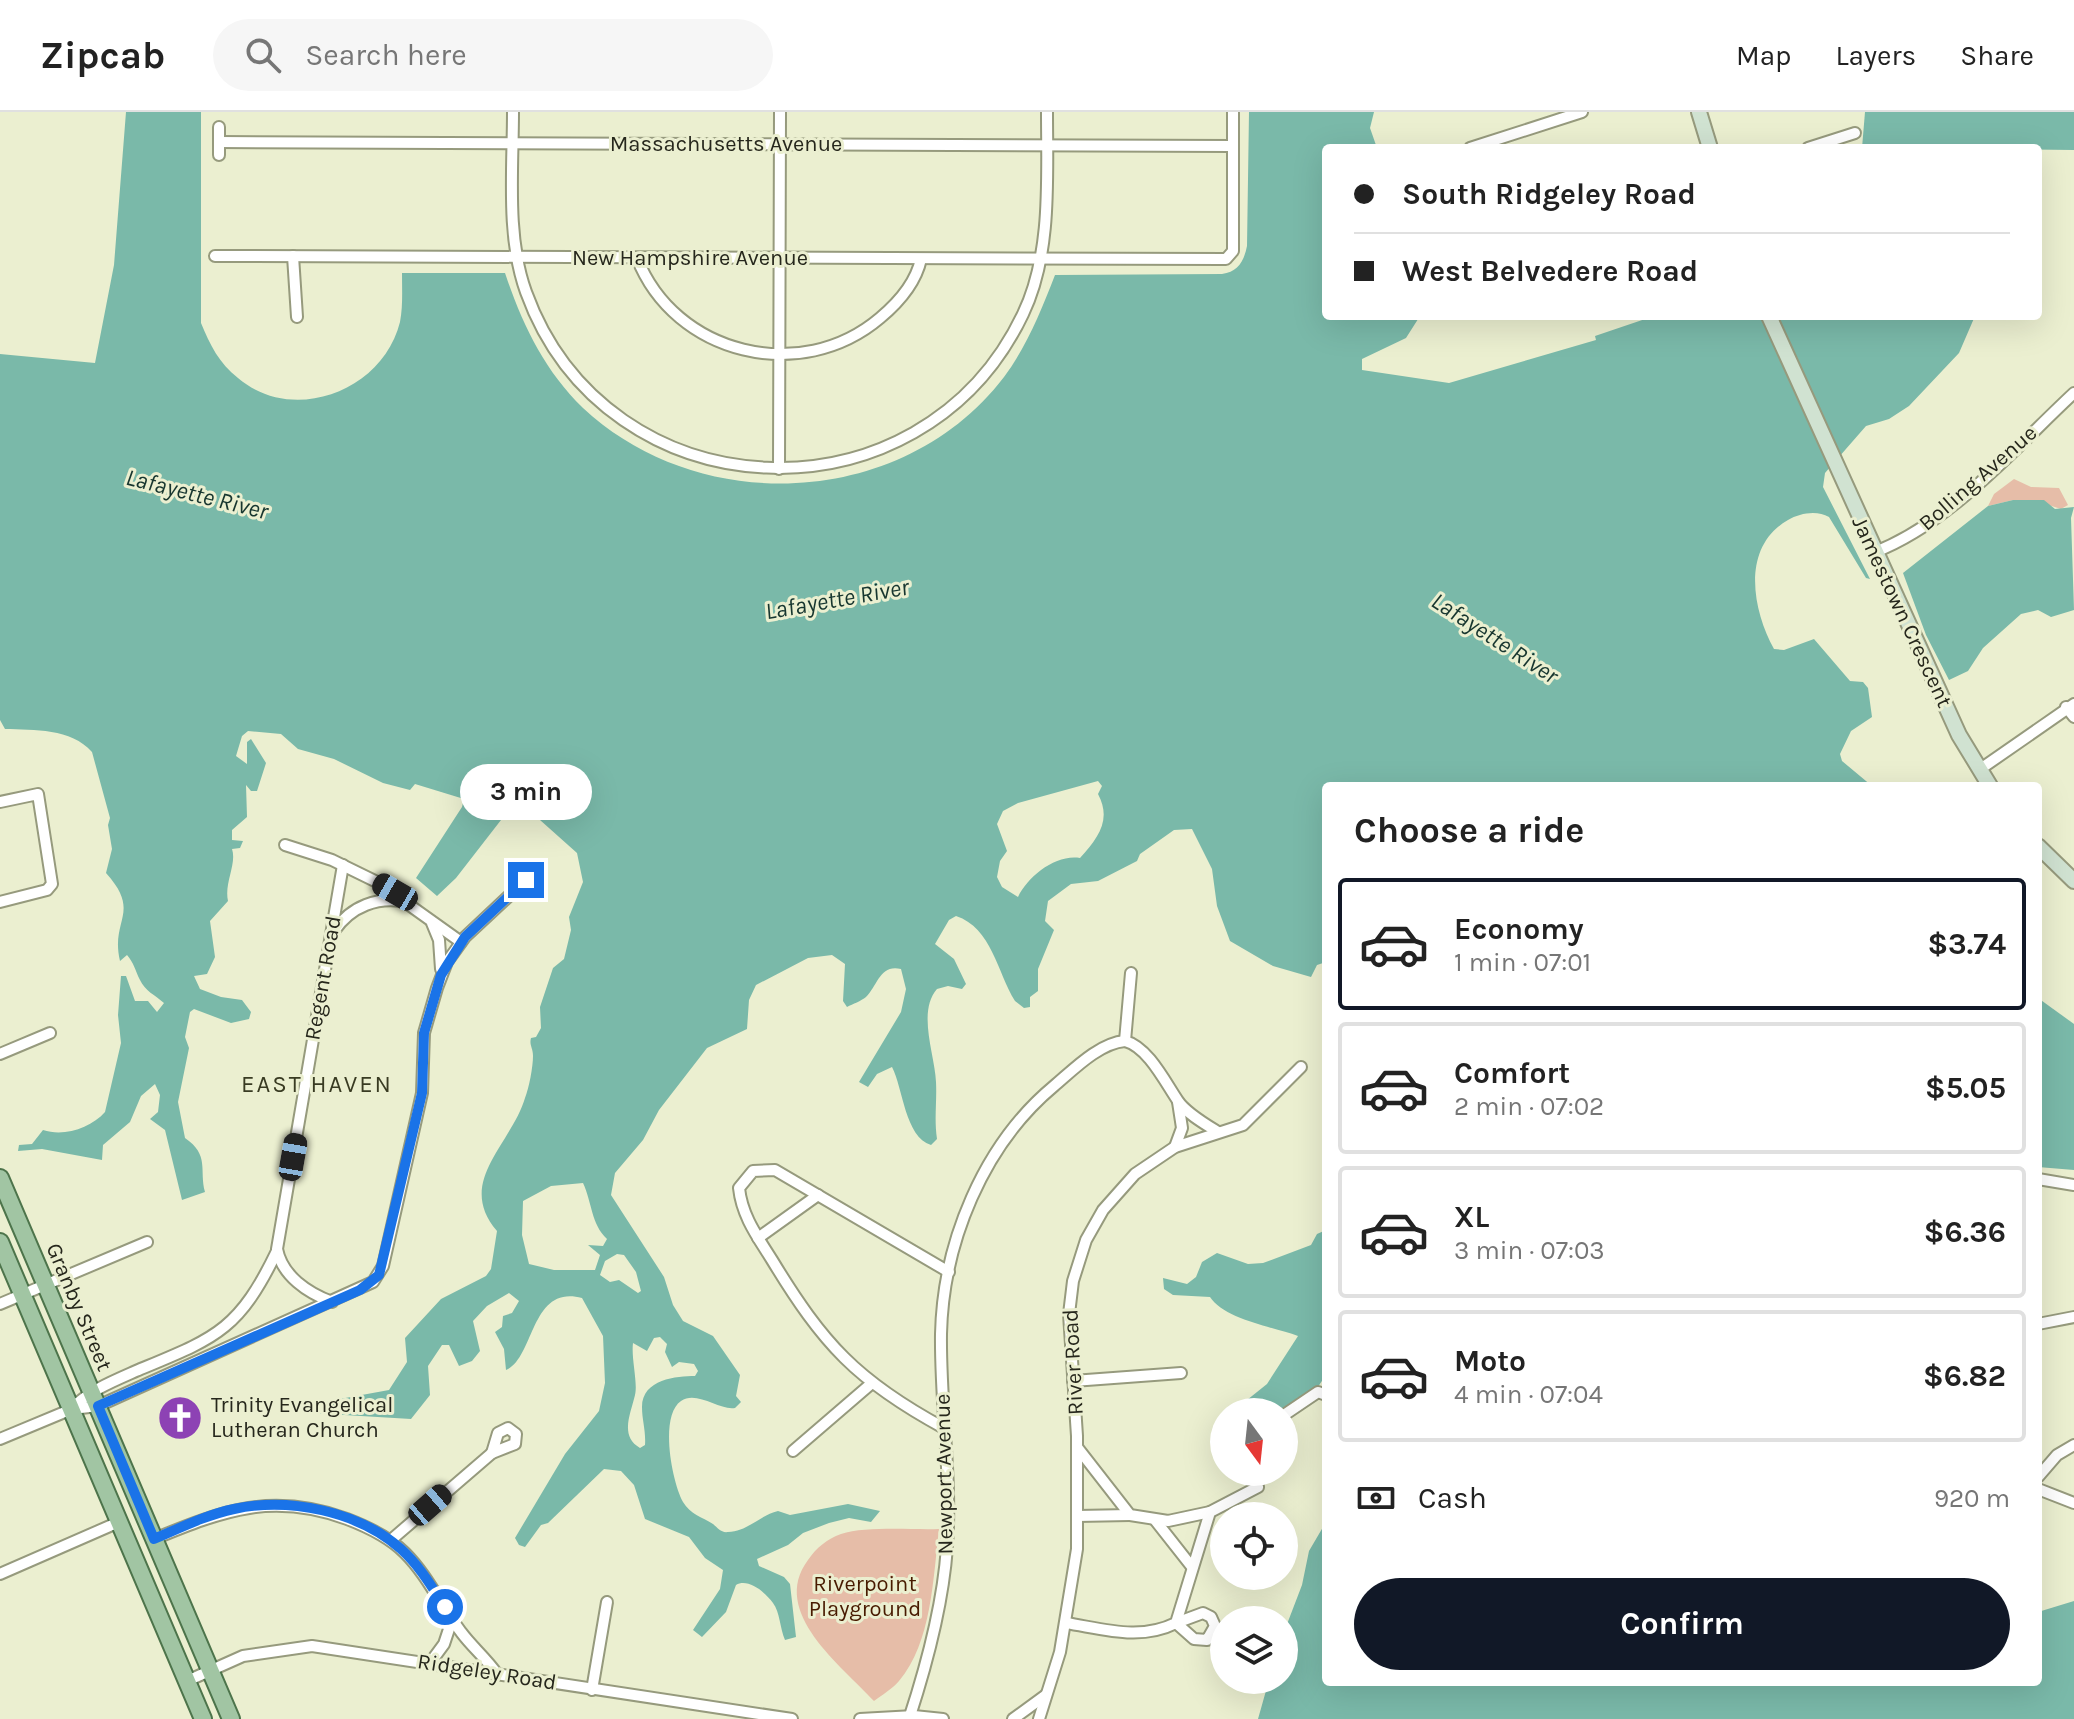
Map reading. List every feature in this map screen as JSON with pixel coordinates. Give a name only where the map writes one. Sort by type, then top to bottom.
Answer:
[{"type":"main road","points":[[1699,112],[1709,144]]},
{"type":"main road","name":"Jamestown Crescent","points":[[1771,320],[1959,735],[1987,782]]},
{"type":"main road","points":[[2042,850],[2074,881]]},
{"type":"main road","name":"Granby Street","points":[[0,1178],[231,1719]]},
{"type":"main road","points":[[0,1242],[203,1717]]},
{"type":"main road","points":[[123,1530],[151,1533]]},
{"type":"street","points":[[513,112],[516,257],[526,294],[549,340],[579,379],[620,417],[659,441],[705,459],[779,469],[859,458],[905,438],[944,414],[978,383],[1011,336],[1027,306],[1041,260],[1047,112]]},
{"type":"street","points":[[779,469],[780,112]]},
{"type":"street","points":[[1233,112],[1233,146]]},
{"type":"street","points":[[1482,144],[1582,112]]},
{"type":"street","points":[[219,127],[219,155]]},
{"type":"street","points":[[1821,144],[1855,133]]},
{"type":"street","name":"Massachusetts Avenue","points":[[219,142],[1233,146]]},
{"type":"street","name":"New Hampshire Avenue","points":[[215,256],[1221,259],[1230,255],[1233,146]]},
{"type":"street","points":[[293,256],[297,317]]},
{"type":"street","points":[[637,258],[659,299],[692,328],[732,347],[779,355],[823,349],[863,330],[902,295],[921,259]]},
{"type":"street","name":"Bolling Avenue","points":[[1875,552],[1907,540],[1936,519],[2074,393]]},
{"type":"street","points":[[1979,770],[2070,706],[2074,717]]},
{"type":"street","points":[[0,802],[38,794],[52,884],[47,890],[0,902]]},
{"type":"street","points":[[285,845],[343,865],[409,902],[461,942]]},
{"type":"street","name":"Regent Road","points":[[91,1390],[170,1357],[226,1327],[254,1298],[277,1249],[343,865]]},
{"type":"street","points":[[0,1439],[72,1409],[98,1406],[367,1287],[383,1266],[422,1093],[424,1033],[441,975],[461,942],[526,880]]},
{"type":"street","points":[[332,935],[348,914],[359,907],[384,900],[409,902]]},
{"type":"street","points":[[431,920],[439,940],[441,975]]},
{"type":"street","points":[[1131,973],[1125,1041],[1142,1054],[1169,1084],[1178,1102],[1182,1128],[1175,1147]]},
{"type":"street","points":[[0,1054],[50,1033]]},
{"type":"street","name":"Newport Avenue","points":[[909,1718],[944,1578],[948,1486],[941,1337],[949,1272],[978,1185],[1003,1142],[1033,1104],[1079,1064],[1125,1041]]},
{"type":"street","name":"River Road","points":[[1039,1719],[1066,1623],[1077,1549],[1077,1447],[1070,1299],[1086,1240],[1122,1186],[1158,1156],[1251,1119],[1301,1067]]},
{"type":"street","points":[[1178,1102],[1218,1132]]},
{"type":"street","points":[[944,1428],[872,1383],[820,1334],[743,1212],[739,1188],[753,1171],[775,1170],[949,1272]]},
{"type":"street","points":[[2042,1180],[2074,1185]]},
{"type":"street","points":[[758,1238],[818,1195]]},
{"type":"street","points":[[0,1304],[147,1242]]},
{"type":"street","points":[[277,1249],[282,1266],[290,1275],[313,1293],[332,1302]]},
{"type":"street","points":[[2042,1323],[2074,1317]]},
{"type":"street","points":[[226,1327],[241,1341]]},
{"type":"street","points":[[1073,1381],[1181,1373]]},
{"type":"street","points":[[793,1451],[872,1383]]},
{"type":"street","points":[[72,1409],[91,1390]]},
{"type":"street","points":[[1298,1406],[1322,1392]]},
{"type":"street","points":[[2042,1472],[2057,1455],[2074,1445]]},
{"type":"street","points":[[1077,1447],[1130,1515]]},
{"type":"street","points":[[391,1540],[492,1453]]},
{"type":"street","points":[[1229,1502],[1258,1486]]},
{"type":"street","points":[[2042,1491],[2074,1503]]},
{"type":"street","points":[[151,1533],[212,1515],[273,1504],[333,1514],[391,1540],[429,1581],[452,1620],[497,1674]]},
{"type":"street","points":[[1077,1516],[1130,1515],[1155,1520],[1182,1520],[1210,1512]]},
{"type":"street","points":[[1066,1623],[1134,1634],[1159,1632],[1176,1623],[1210,1512]]},
{"type":"street","points":[[1155,1520],[1192,1567]]},
{"type":"street","points":[[0,1574],[123,1530]]},
{"type":"street","points":[[592,1690],[607,1602]]},
{"type":"street","points":[[430,1663],[444,1644],[452,1620]]},
{"type":"street","name":"Ridgeley Road","points":[[187,1681],[252,1654],[312,1646],[792,1719]]},
{"type":"street","points":[[1013,1719],[1047,1694]]},
{"type":"street","points":[[860,1719],[943,1719]]},
{"type":"green space","points":[[2014,479],[2031,487],[2059,488],[2068,505],[2061,509],[2033,500],[2013,500],[1988,506],[1994,494]]},
{"type":"green space","name":"Riverpoint Playground","points":[[876,1529],[939,1529],[929,1609],[918,1648],[899,1681],[874,1701],[814,1637],[797,1599],[798,1580],[815,1552],[841,1534]]},
{"type":"water","name":"Lafayette River","points":[[126,112],[201,112],[201,323],[225,366],[260,392],[284,399],[309,399],[333,394],[356,382],[375,366],[390,346],[400,322],[402,273],[505,273],[527,328],[546,362],[583,408],[631,444],[684,468],[742,481],[800,483],[858,473],[913,453],[962,420],[1004,377],[1033,328],[1055,275],[1222,274],[1236,268],[1247,246],[1249,112],[1374,112],[1370,128],[1376,144],[1322,144],[1322,320],[1417,320],[1406,338],[1362,359],[1362,370],[1449,383],[1596,340],[1595,336],[1642,320],[1973,320],[1959,353],[1909,406],[1889,419],[1866,426],[1825,473],[1823,487],[1870,579],[1866,578],[1829,517],[1819,514],[1808,513],[1788,520],[1773,532],[1757,562],[1756,598],[1774,649],[1784,650],[1814,639],[1850,681],[1863,682],[1868,688],[1872,717],[1851,731],[1840,754],[1842,761],[1867,782],[1322,782],[1322,963],[1317,965],[1311,977],[1273,966],[1230,941],[1217,906],[1212,869],[1192,829],[1174,830],[1140,854],[1137,861],[1098,881],[1071,884],[1048,901],[1045,921],[1054,930],[1038,969],[1038,991],[1030,997],[1030,1007],[1024,1008],[1015,1001],[978,930],[956,916],[949,920],[935,944],[954,959],[966,984],[962,989],[948,986],[937,989],[928,1009],[936,1089],[937,1139],[931,1145],[922,1140],[910,1122],[892,1067],[877,1074],[868,1087],[859,1082],[901,1012],[906,989],[901,969],[884,972],[866,997],[847,1007],[843,1001],[845,964],[832,955],[808,958],[756,985],[749,1000],[747,1029],[707,1048],[659,1110],[643,1140],[615,1173],[611,1195],[664,1277],[673,1305],[683,1321],[713,1336],[740,1375],[736,1396],[741,1402],[735,1408],[687,1398],[674,1409],[670,1420],[670,1450],[675,1480],[686,1506],[726,1532],[741,1529],[778,1511],[790,1515],[848,1504],[880,1511],[871,1522],[849,1518],[803,1533],[788,1545],[757,1559],[759,1566],[784,1577],[790,1584],[796,1637],[785,1640],[773,1603],[761,1591],[746,1583],[736,1585],[726,1612],[702,1637],[693,1630],[720,1589],[723,1570],[705,1558],[689,1537],[645,1519],[634,1485],[621,1471],[604,1469],[548,1523],[541,1525],[525,1547],[519,1545],[515,1538],[565,1454],[599,1411],[605,1383],[603,1336],[582,1298],[565,1297],[552,1302],[535,1324],[523,1352],[506,1370],[504,1349],[495,1332],[502,1327],[503,1316],[512,1313],[519,1301],[509,1293],[487,1306],[473,1321],[480,1351],[472,1361],[459,1366],[449,1345],[442,1345],[428,1366],[430,1395],[411,1419],[311,1413],[295,1407],[306,1400],[318,1403],[389,1390],[407,1362],[405,1338],[441,1299],[486,1276],[491,1269],[497,1231],[486,1213],[482,1196],[484,1180],[526,1094],[533,1061],[531,1038],[536,1037],[541,1028],[540,1007],[553,968],[564,959],[571,930],[569,917],[583,882],[577,853],[540,820],[513,809],[508,811],[456,878],[437,896],[416,878],[462,807],[464,799],[415,784],[410,790],[383,783],[334,759],[298,749],[281,734],[248,731],[242,736],[236,756],[247,764],[247,742],[251,739],[266,763],[257,791],[251,791],[246,785],[247,817],[232,830],[232,840],[243,841],[240,848],[232,849],[228,901],[210,921],[215,957],[207,974],[194,976],[200,989],[221,997],[242,1000],[251,1012],[249,1019],[231,1023],[194,1009],[190,1012],[185,1037],[189,1048],[178,1102],[185,1138],[201,1157],[205,1192],[182,1200],[165,1130],[150,1119],[158,1112],[160,1095],[155,1084],[141,1096],[130,1122],[103,1145],[102,1160],[42,1149],[18,1151],[19,1145],[32,1144],[43,1130],[77,1130],[105,1112],[121,1043],[118,1015],[121,976],[126,976],[135,1001],[148,1001],[157,1012],[164,1003],[145,987],[127,955],[120,961],[118,947],[124,907],[117,887],[106,873],[112,849],[108,825],[110,818],[92,752],[74,738],[63,734],[5,729],[0,720],[0,354],[95,363],[114,265]],"holes":[[[1098,781],[1102,786],[1098,794],[1104,812],[1103,820],[1092,843],[1080,858],[1062,859],[1044,868],[1029,881],[1018,897],[1002,887],[997,877],[1000,861],[1007,851],[997,824],[1003,811],[1018,803]],[[583,1183],[595,1220],[607,1239],[603,1246],[588,1245],[600,1255],[595,1270],[554,1270],[529,1264],[522,1235],[523,1201],[551,1186]],[[617,1254],[624,1255],[636,1272],[641,1291],[638,1293],[619,1280],[610,1282],[600,1275],[605,1261]],[[660,1337],[667,1344],[665,1352],[672,1367],[679,1362],[694,1364],[698,1371],[695,1376],[662,1381],[648,1390],[642,1407],[645,1445],[640,1448],[628,1431],[636,1390],[633,1343],[647,1351],[654,1338]]]},
{"type":"water","points":[[1865,112],[2074,112],[2074,150],[2042,150],[2042,144],[1862,144]]},
{"type":"water","points":[[2013,500],[2044,500],[2055,509],[2074,507],[2071,518],[2074,610],[2051,617],[2038,610],[2021,614],[1983,648],[1968,671],[1949,680],[1926,635],[1903,573],[1988,506]]},
{"type":"water","points":[[2042,1001],[2074,1024],[2074,1170],[2042,1167]]},
{"type":"water","points":[[1322,1232],[1322,1379],[1310,1395],[1298,1402],[1298,1398],[1250,1398],[1267,1384],[1298,1336],[1237,1317],[1210,1297],[1173,1295],[1164,1289],[1163,1278],[1187,1284],[1196,1277],[1202,1262],[1217,1253],[1248,1264],[1263,1263],[1311,1245],[1317,1234]]},
{"type":"water","points":[[1322,1529],[1322,1686],[2042,1686],[2042,1611],[2074,1601],[2074,1719],[1258,1719],[1265,1694],[1298,1694],[1298,1606],[1294,1606],[1309,1551]]},
{"type":"place","name":"Trinity Evangelical Lutheran Church","points":[[180,1418]]},
{"type":"district","name":"EAST HAVEN","points":[[317,1084]]},
{"type":"route","points":[[445,1607],[413,1561],[391,1540],[353,1521],[311,1508],[273,1504],[232,1509],[154,1539],[98,1406],[367,1287],[379,1275],[422,1093],[422,1045],[441,975],[465,937],[526,880]]}]
